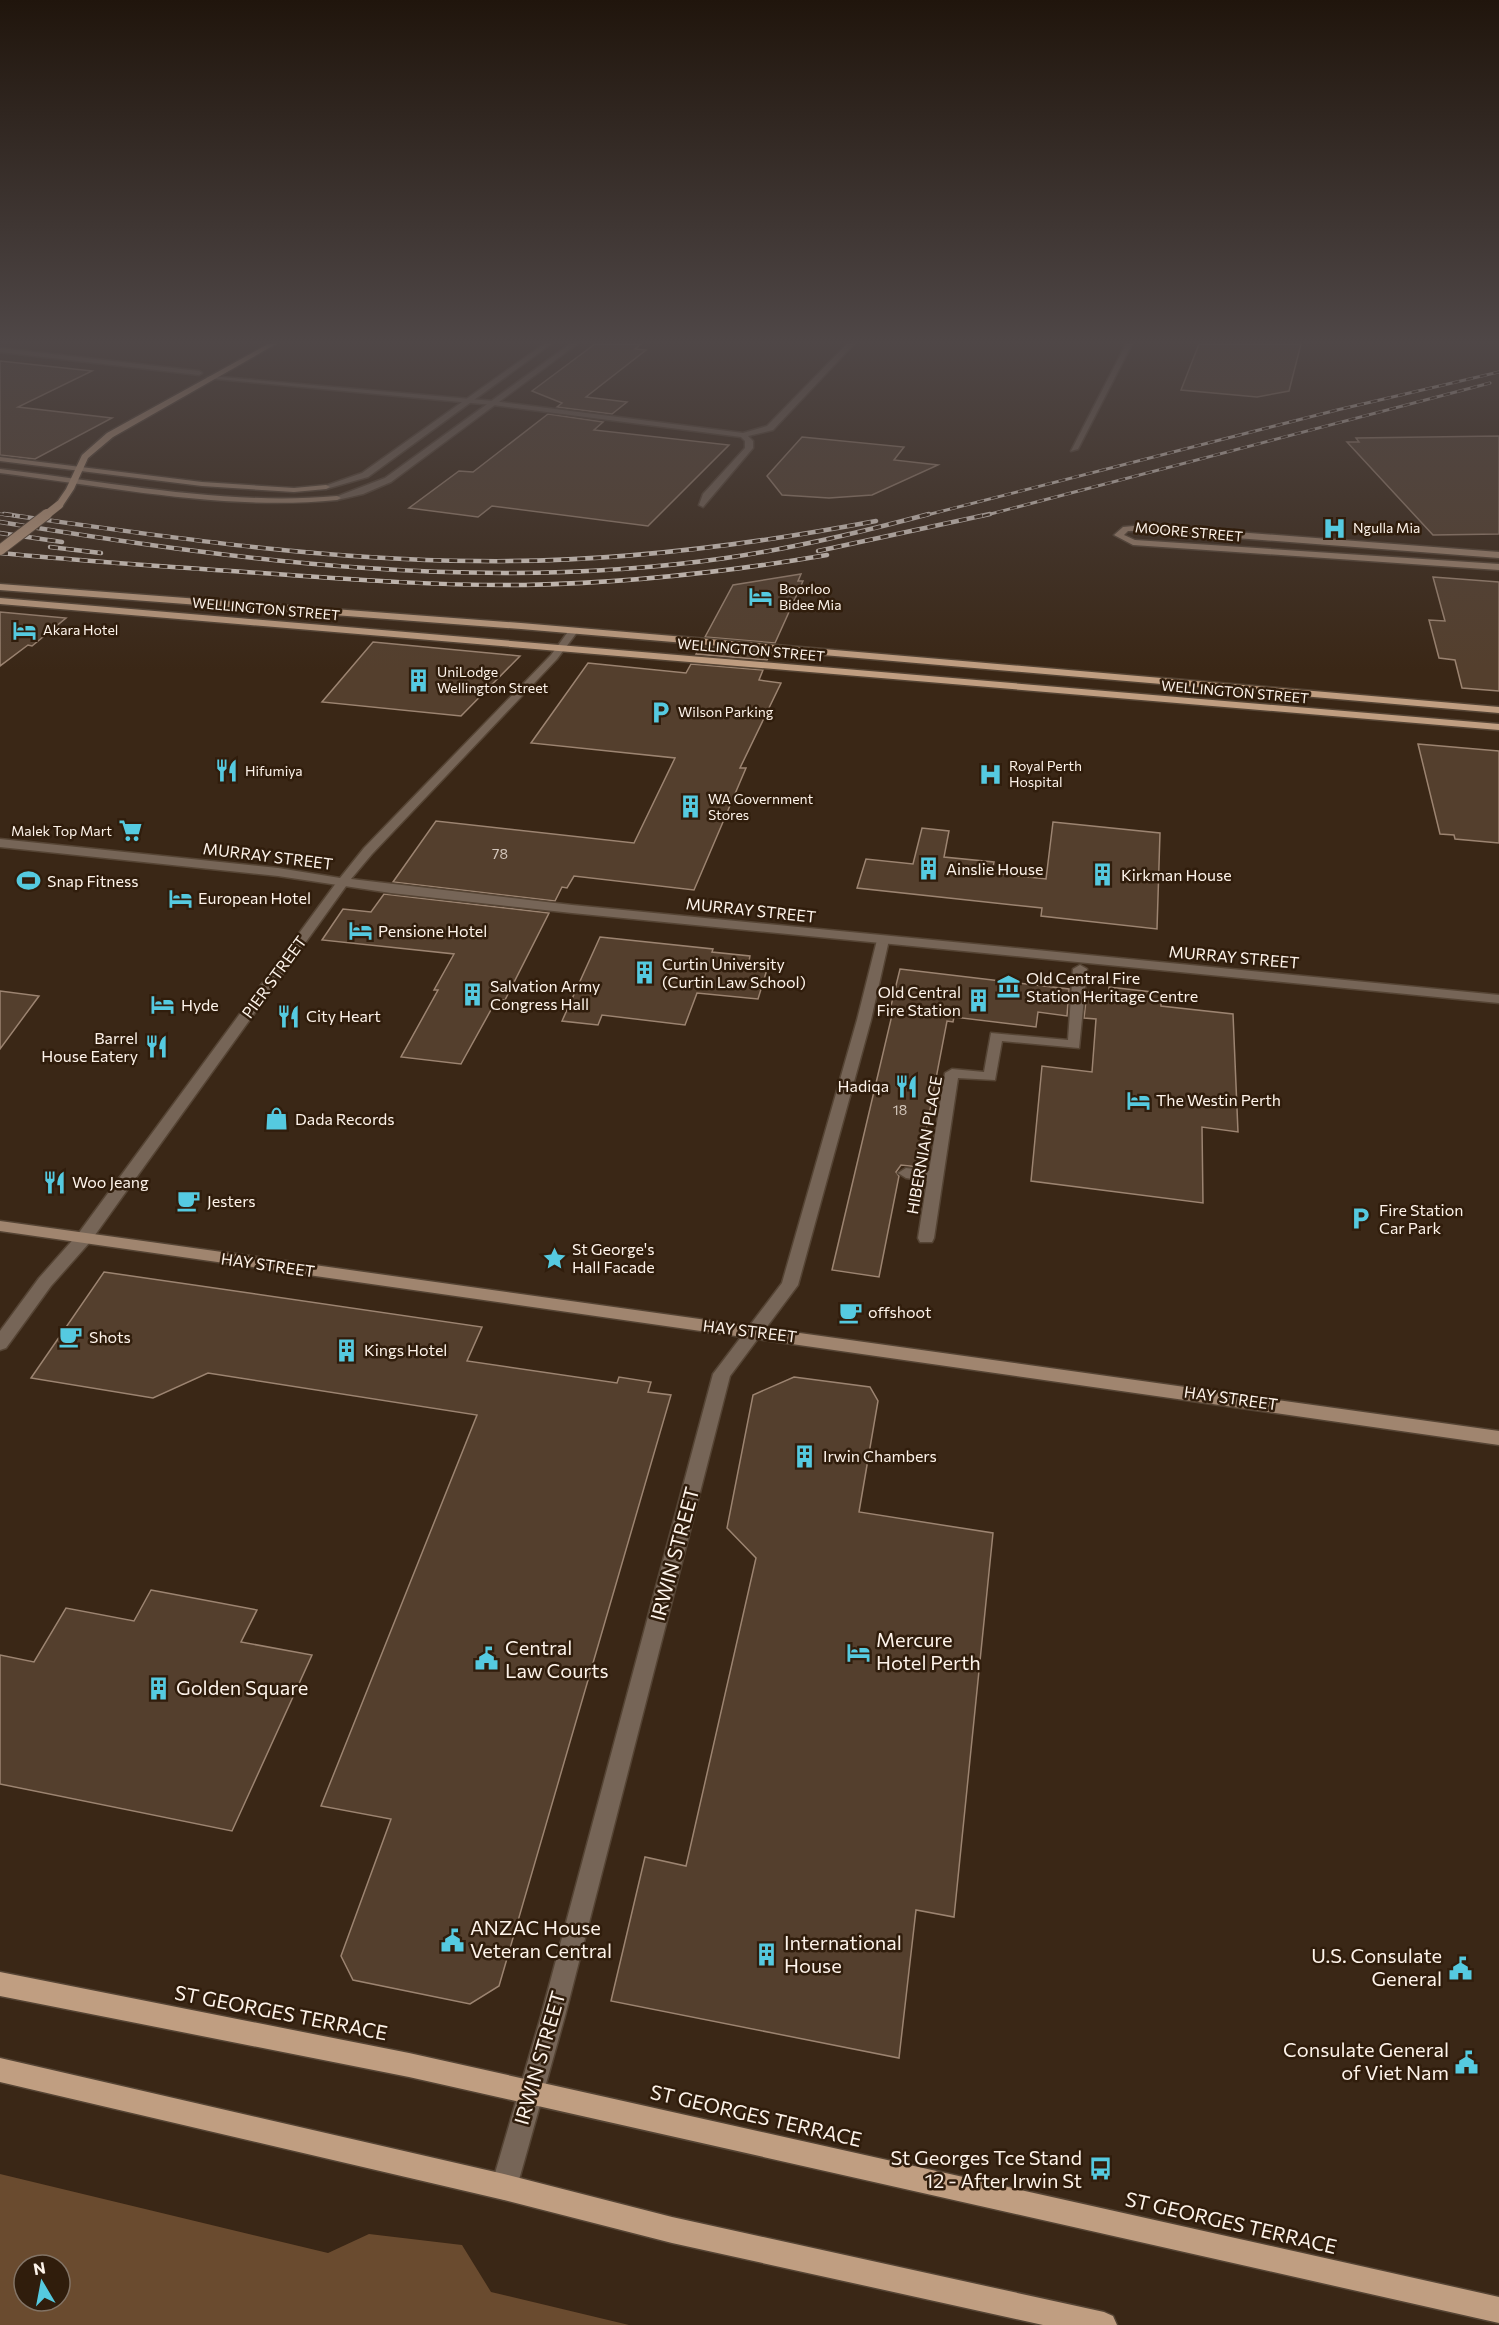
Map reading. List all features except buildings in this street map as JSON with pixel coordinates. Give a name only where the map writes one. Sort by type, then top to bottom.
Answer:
[{"type":"main road","points":[[0,550],[59,505],[85,457],[90,452]]},
{"type":"main road","points":[[0,459],[260,489],[294,490],[326,487]]},
{"type":"main road","points":[[0,471],[184,494],[272,501],[312,501],[338,498]]},
{"type":"main road","name":"MOORE STREET","points":[[1499,555],[1144,528],[1126,529],[1118,535],[1133,542],[1499,567]]},
{"type":"main road","name":"WELLINGTON STREET","points":[[0,587],[573,631],[1499,710]]},
{"type":"main road","name":"WELLINGTON STREET","points":[[0,601],[1499,727]]},
{"type":"main road","name":"HAY STREET","points":[[0,1226],[753,1332],[833,1341],[1499,1438]]},
{"type":"main road","name":"ST GEORGES TERRACE","points":[[0,1984],[531,2091],[1499,2310]]},
{"type":"main road","points":[[0,2070],[504,2187],[672,2230],[1104,2325]]},
{"type":"street","points":[[326,487],[364,475],[396,452]]},
{"type":"street","points":[[338,498],[360,492],[388,480],[426,452]]},
{"type":"street","points":[[703,505],[706,496],[744,452]]},
{"type":"street","name":"PIER STREET","points":[[0,1344],[45,1282],[84,1238],[343,882],[368,851],[562,647],[573,631]]},
{"type":"street","name":"MURRAY STREET","points":[[0,843],[278,872],[343,882],[572,909],[1499,999]]},
{"type":"street","name":"IRWIN STREET","points":[[504,2187],[553,2016],[722,1374],[790,1285],[864,1020],[883,940]]},
{"type":"street","name":"HIBERNIAN PLACE","points":[[926,1238],[952,1073],[990,1077],[996,1036],[1074,1045],[1080,969]]},
{"type":"street","points":[[906,1173],[936,1177]]},
{"type":"shaded area","points":[[0,2174],[328,2253],[369,2234],[462,2245],[491,2292],[629,2325],[0,2325]]},
{"type":"railway","points":[[923,516],[1171,452]]},
{"type":"railway","points":[[983,516],[1225,452]]},
{"type":"railway","points":[[0,514],[15,516]]},
{"type":"railway","points":[[4,514],[180,538],[298,551],[417,560],[476,561],[627,556],[777,538],[876,521]]},
{"type":"railway","points":[[0,522],[271,560],[362,568],[544,573],[635,568],[726,558],[828,539],[929,514]]},
{"type":"railway","points":[[818,551],[990,514]]},
{"type":"railway","points":[[0,533],[62,542]]},
{"type":"railway","points":[[50,547],[101,553]]},
{"type":"railway","points":[[0,553],[338,578],[494,585],[563,584],[639,579],[752,567],[827,555]]},
{"type":"place","name":"Ngulla Mia","points":[[1335,528]]},
{"type":"place","name":"Boorloo Bidee Mia","points":[[761,597]]},
{"type":"place","name":"Akara Hotel","points":[[25,630]]},
{"type":"place","name":"UniLodge Wellington Street","points":[[419,680]]},
{"type":"place","name":"Wilson Parking","points":[[660,712]]},
{"type":"place","name":"Hifumiya","points":[[227,771]]},
{"type":"place","name":"Royal Perth Hospital","points":[[991,774]]},
{"type":"place","name":"WA Government Stores","points":[[690,807]]},
{"type":"place","name":"Malek Top Mart","points":[[130,831]]},
{"type":"place","name":"Ainslie House","points":[[928,869]]},
{"type":"place","name":"Kirkman House","points":[[1103,875]]},
{"type":"place","name":"Snap Fitness","points":[[29,881]]},
{"type":"place","name":"European Hotel","points":[[180,898]]},
{"type":"place","name":"Pensione Hotel","points":[[360,931]]},
{"type":"place","name":"Curtin University (Curtin Law School)","points":[[644,973]]},
{"type":"place","name":"Old Central Fire Station Heritage Centre","points":[[1008,987]]},
{"type":"place","name":"Salvation Army Congress Hall","points":[[472,995]]},
{"type":"place","name":"Old Central Fire Station","points":[[979,1001]]},
{"type":"place","name":"Hyde","points":[[163,1005]]},
{"type":"place","name":"City Heart","points":[[288,1016]]},
{"type":"place","name":"Barrel House Eatery","points":[[156,1047]]},
{"type":"place","name":"Hadiqa","points":[[907,1086]]},
{"type":"place","name":"The Westin Perth","points":[[1138,1100]]},
{"type":"place","name":"Dada Records","points":[[277,1119]]},
{"type":"place","name":"Woo Jeang","points":[[54,1182]]},
{"type":"place","name":"Jesters","points":[[189,1201]]},
{"type":"place","name":"Fire Station Car Park","points":[[1361,1219]]},
{"type":"place","name":"St George's Hall Facade","points":[[554,1258]]},
{"type":"place","name":"offshoot","points":[[850,1312]]},
{"type":"place","name":"Shots","points":[[71,1337]]},
{"type":"place","name":"Kings Hotel","points":[[346,1350]]},
{"type":"place","name":"Irwin Chambers","points":[[805,1456]]},
{"type":"place","name":"Mercure Hotel Perth","points":[[858,1652]]},
{"type":"place","name":"Central Law Courts","points":[[487,1659]]},
{"type":"place","name":"Golden Square","points":[[158,1688]]},
{"type":"place","name":"ANZAC House Veteran Central","points":[[452,1940]]},
{"type":"place","name":"International House","points":[[766,1955]]},
{"type":"place","name":"U.S. Consulate General","points":[[1460,1968]]},
{"type":"place","name":"Consulate General of Viet Nam","points":[[1467,2062]]},
{"type":"place","name":"St Georges Tce Stand 12 - After Irwin St","points":[[1100,2169]]}]
